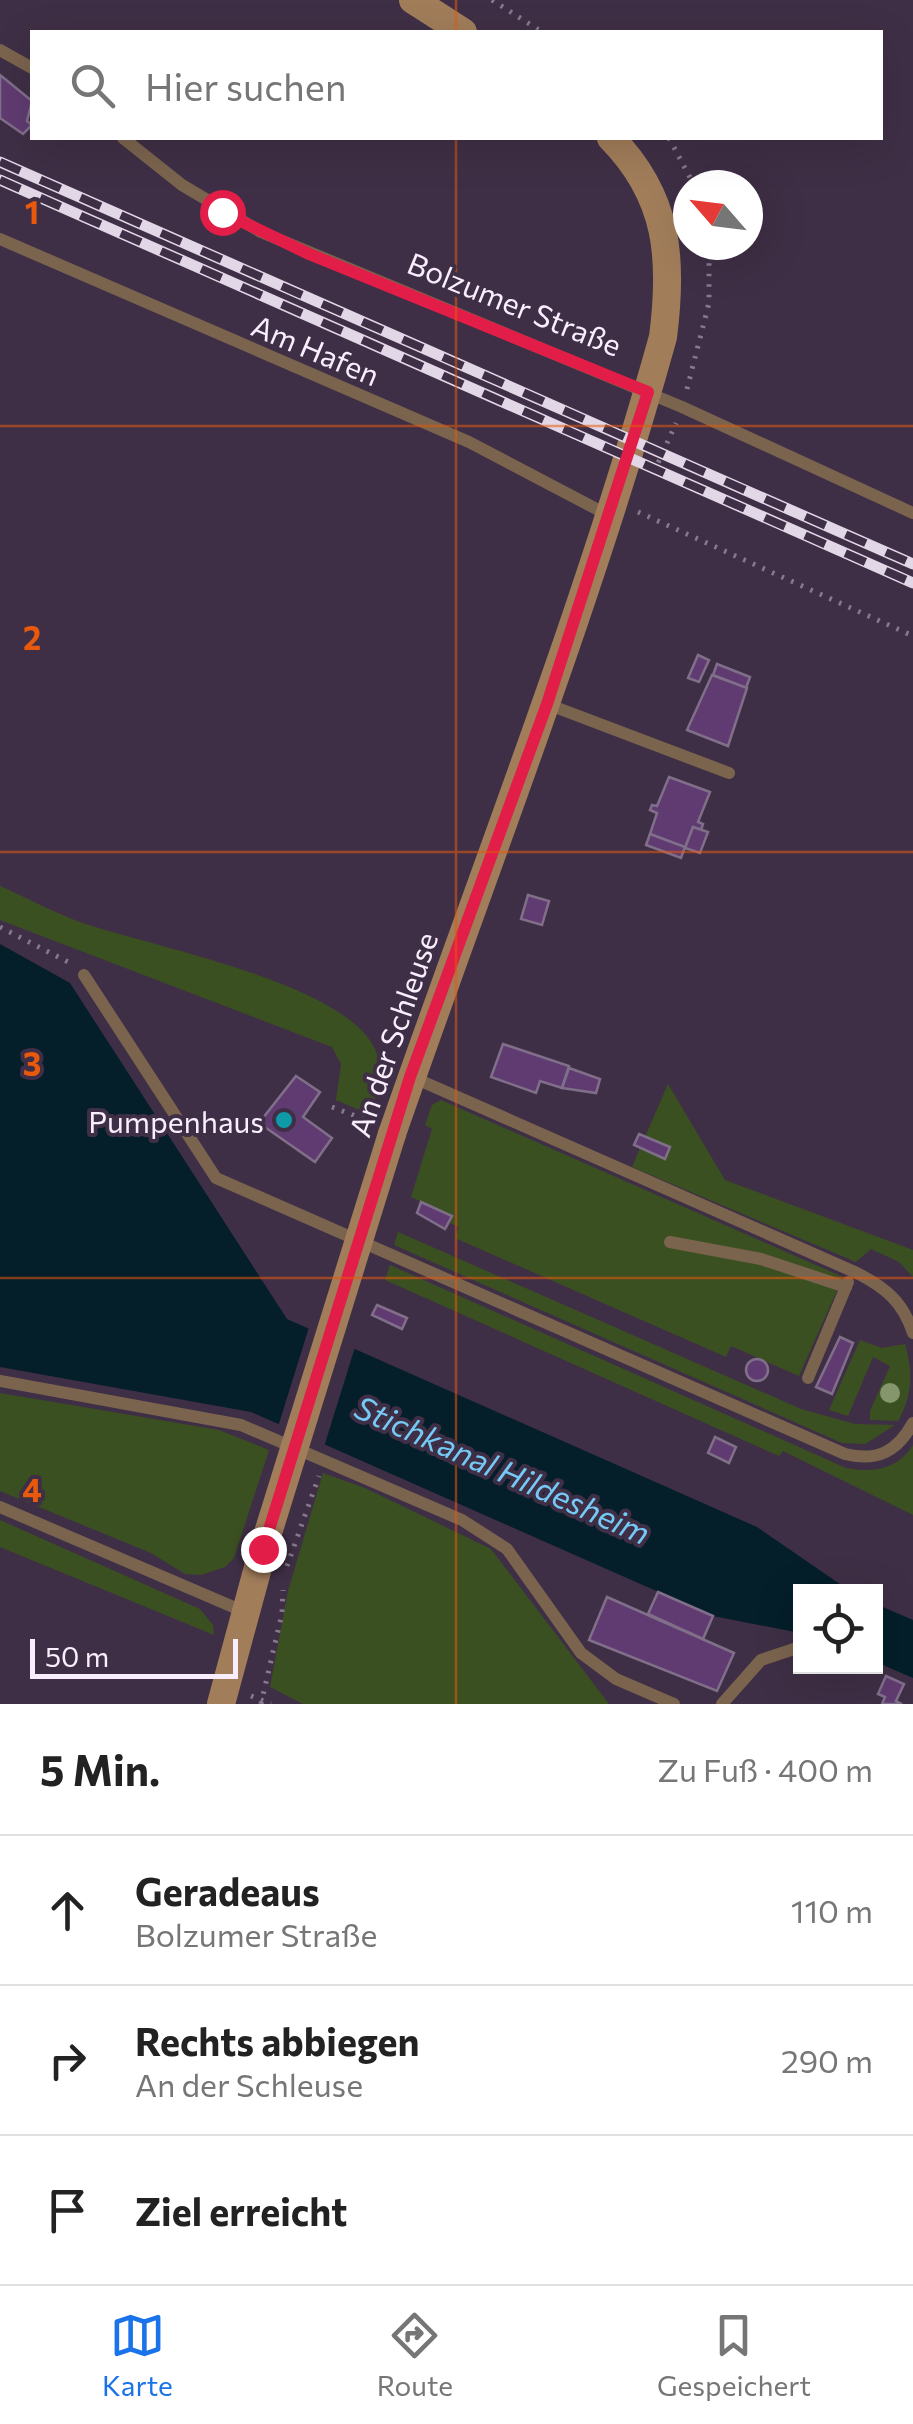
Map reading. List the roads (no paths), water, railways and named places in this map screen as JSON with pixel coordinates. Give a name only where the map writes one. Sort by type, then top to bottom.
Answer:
[{"type":"main road","points":[[413,0],[459,30]]},
{"type":"main road","name":"Bolzumer Straße","points":[[613,140],[635,167],[666,236],[670,279],[663,336],[648,392]]},
{"type":"main road","name":"An der Schleuse","points":[[221,1704],[245,1612],[276,1557],[382,1128],[410,1077],[547,704],[648,392]]},
{"type":"lane","points":[[0,50],[30,67]]},
{"type":"lane","name":"Bolzumer Straße","points":[[127,140],[182,184],[261,232],[648,392]]},
{"type":"lane","name":"Am Hafen","points":[[0,239],[470,442],[610,508]]},
{"type":"lane","points":[[648,392],[913,513]]},
{"type":"lane","points":[[547,704],[730,773]]},
{"type":"lane","points":[[84,975],[216,1178],[844,1454],[874,1458],[885,1454],[913,1423]]},
{"type":"lane","points":[[410,1077],[853,1271],[892,1294],[906,1312],[913,1333]]},
{"type":"lane","points":[[670,1242],[761,1259],[846,1287]]},
{"type":"lane","points":[[808,1378],[853,1271]]},
{"type":"lane","points":[[0,1382],[242,1424],[488,1534],[507,1549],[581,1652],[616,1679],[674,1704]]},
{"type":"lane","points":[[0,1506],[245,1612]]},
{"type":"lane","points":[[722,1704],[761,1660],[793,1649]]},
{"type":"water","name":"Stichkanal Hildesheim","points":[[0,944],[70,983],[287,1319],[757,1527],[840,1584],[793,1584],[793,1632],[713,1616],[251,1412],[0,1367]]},
{"type":"water","points":[[883,1607],[913,1620],[913,1678],[883,1665]]},
{"type":"railway","points":[[0,162],[913,564]]},
{"type":"railway","points":[[0,180],[913,583]]},
{"type":"place","name":"Pumpenhaus","points":[[284,1120]]}]
